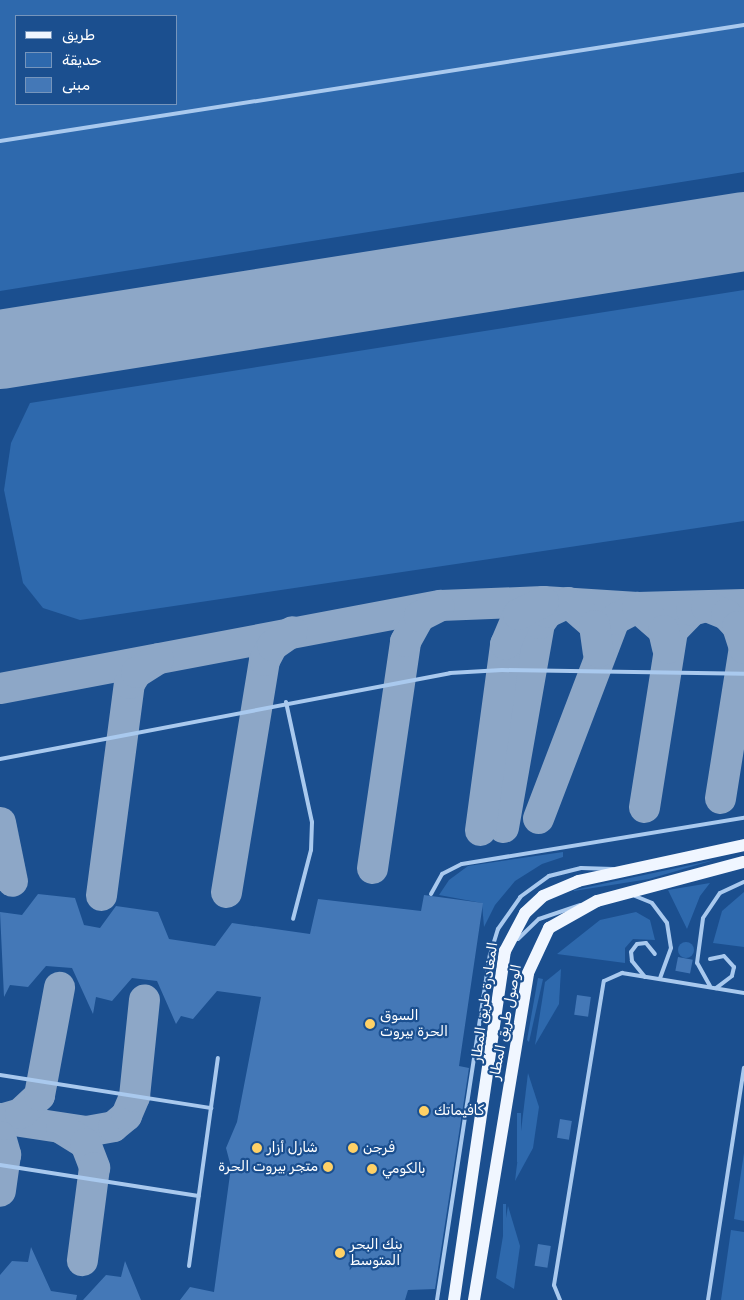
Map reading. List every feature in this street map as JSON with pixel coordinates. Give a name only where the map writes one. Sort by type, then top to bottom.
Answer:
[{"type":"main road","name":"المغادرة طريق المطار","points":[[453,1300],[505,951],[525,913],[543,896],[578,881],[744,845]]},
{"type":"main road","name":"الوصول طريق المطار","points":[[474,1300],[528,972],[549,928],[596,901],[744,862]]},
{"type":"lane","points":[[0,141],[744,26]]},
{"type":"lane","points":[[0,759],[286,702],[476,671],[744,674]]},
{"type":"lane","points":[[286,702],[312,822],[311,850],[293,919]]},
{"type":"lane","points":[[431,894],[442,874],[462,864],[744,818]]},
{"type":"lane","points":[[437,1300],[493,941],[520,897],[549,876],[570,870],[625,871]]},
{"type":"lane","points":[[714,988],[697,968],[703,918],[720,893],[744,882]]},
{"type":"lane","points":[[620,894],[645,899],[664,915],[671,948],[660,979]]},
{"type":"lane","points":[[453,1300],[507,960],[517,940],[539,919],[596,901]]},
{"type":"lane","points":[[645,977],[632,961],[631,952],[637,944],[646,943],[655,954]]},
{"type":"lane","points":[[710,960],[724,956],[734,967],[732,976],[714,988]]},
{"type":"lane","points":[[560,1300],[554,1285],[600,990],[604,981],[617,973],[744,993]]},
{"type":"lane","points":[[189,1266],[218,1058]]},
{"type":"lane","points":[[708,1300],[744,1068]]},
{"type":"lane","points":[[0,1075],[211,1108]]},
{"type":"lane","points":[[0,1165],[199,1196]]},
{"type":"green space","points":[[0,0],[744,0],[744,172],[0,291]]},
{"type":"green space","points":[[744,290],[744,521],[80,620],[43,608],[23,583],[4,490],[11,443],[30,403]]},
{"type":"green space","points":[[563,852],[563,857],[542,864],[515,881],[495,905],[484,927],[482,903],[439,895],[449,880],[468,866]]},
{"type":"green space","points":[[714,860],[649,879],[574,891],[574,890]]},
{"type":"green space","points":[[710,883],[700,896],[687,929],[668,890]]},
{"type":"green space","points":[[744,892],[744,947],[713,943],[722,911]]},
{"type":"green space","points":[[636,912],[650,920],[655,940],[633,939],[625,948],[625,963],[557,954],[600,920]]},
{"type":"green space","points":[[683,942],[689,942],[694,947],[692,956],[683,958],[678,953],[678,947]]},
{"type":"green space","points":[[561,969],[559,1004],[535,1045],[545,982]]},
{"type":"green space","points":[[538,978],[543,979],[529,1042],[527,1040]]},
{"type":"green space","points":[[528,1073],[539,1107],[533,1148],[515,1181]]},
{"type":"green space","points":[[517,1113],[521,1113],[521,1162],[517,1162]]},
{"type":"green space","points":[[744,1153],[744,1221],[734,1219]]},
{"type":"green space","points":[[503,1204],[506,1204],[506,1239],[503,1239]]},
{"type":"green space","points":[[508,1206],[520,1246],[514,1289],[496,1278]]},
{"type":"green space","points":[[731,1230],[744,1232],[744,1300],[721,1300]]},
{"type":"building","points":[[38,894],[75,898],[84,925],[100,928],[116,906],[158,912],[169,939],[215,946],[232,923],[310,934],[318,899],[421,911],[424,895],[483,903],[459,1066],[469,1068],[435,1289],[408,1290],[405,1300],[180,1300],[190,1287],[214,1292],[231,1167],[226,1148],[237,1122],[261,997],[217,991],[193,1019],[181,1016],[176,1024],[157,981],[132,978],[112,1001],[96,997],[93,1014],[72,968],[46,966],[28,987],[10,985],[4,997],[0,912],[22,915]]},
{"type":"building","points":[[678,957],[693,960],[690,974],[675,971]]},
{"type":"building","points":[[577,995],[591,997],[588,1017],[574,1015]]},
{"type":"building","points":[[560,1119],[572,1121],[569,1140],[557,1138]]},
{"type":"building","points":[[538,1244],[551,1246],[547,1268],[535,1266]]},
{"type":"building","points":[[31,1247],[51,1291],[77,1295],[76,1300],[0,1300],[0,1275],[12,1261],[28,1262]]},
{"type":"building","points":[[125,1261],[141,1300],[83,1300],[106,1275],[121,1277]]},
{"type":"taxiway","points":[[0,688],[440,605],[543,601],[637,607],[744,604]]},
{"type":"taxiway","points":[[480,830],[505,644],[518,614],[543,601]]},
{"type":"taxiway","points":[[503,827],[539,623],[547,612],[568,602],[594,625],[598,652]]},
{"type":"taxiway","points":[[372,868],[405,641],[419,616],[439,606]]},
{"type":"taxiway","points":[[644,807],[672,630],[691,610],[706,606],[726,614],[737,626],[744,648]]},
{"type":"taxiway","points":[[538,818],[614,619],[637,607],[663,630],[667,648]]},
{"type":"taxiway","points":[[226,892],[264,660],[272,645],[292,631]]},
{"type":"taxiway","points":[[720,798],[744,647]]},
{"type":"taxiway","points":[[101,895],[129,683],[136,672],[158,658]]},
{"type":"taxiway","points":[[0,822],[12,881]]},
{"type":"taxiway","points":[[3,1118],[20,1113],[39,1095],[59,987]]},
{"type":"taxiway","points":[[0,1118],[86,1131],[113,1126],[126,1115],[134,1096],[144,1000]]},
{"type":"taxiway","points":[[61,1128],[85,1143],[94,1167],[82,1260]]},
{"type":"taxiway","points":[[0,1136],[5,1154],[0,1191]]},
{"type":"runway","points":[[0,349],[744,231]]},
{"type":"place","name":"السوق الحرة بيروت","points":[[370,1024]]},
{"type":"place","name":"كافيماتك","points":[[424,1111]]},
{"type":"place","name":"شارل أزار","points":[[257,1148]]},
{"type":"place","name":"فرجن","points":[[353,1148]]},
{"type":"place","name":"متجر بيروت الحرة","points":[[328,1167]]},
{"type":"place","name":"بالكومي","points":[[372,1169]]},
{"type":"place","name":"بنك البحر المتوسط","points":[[340,1253]]}]
